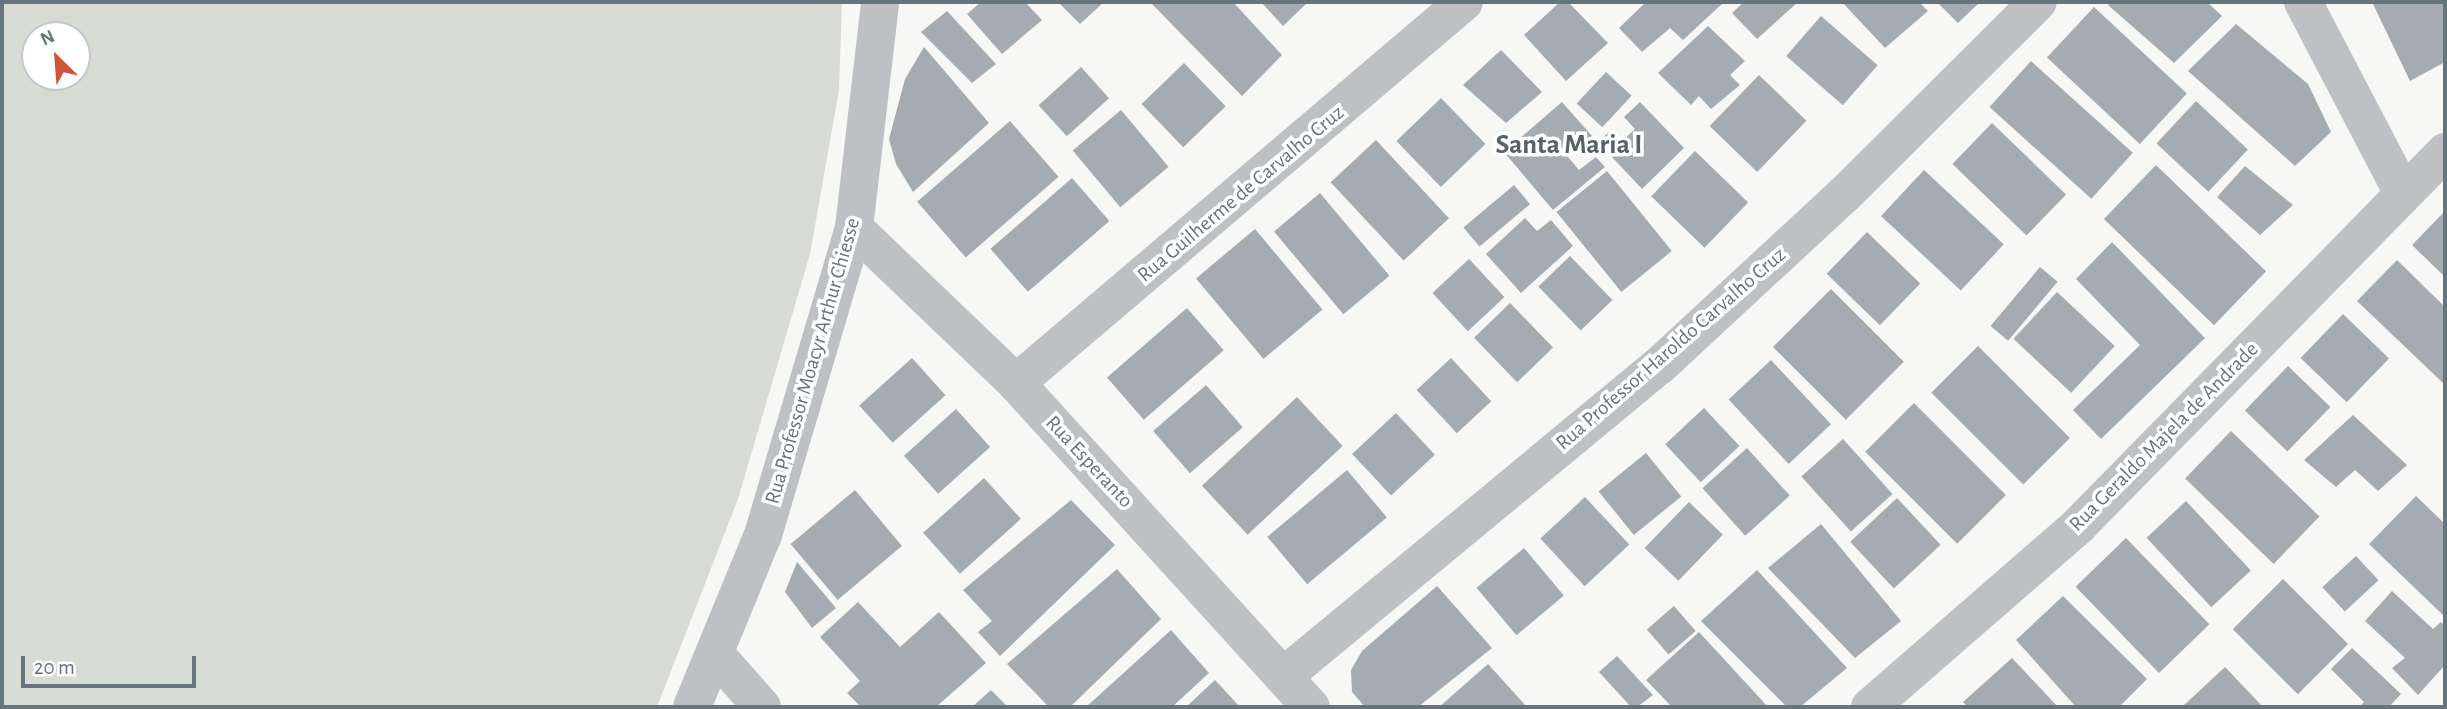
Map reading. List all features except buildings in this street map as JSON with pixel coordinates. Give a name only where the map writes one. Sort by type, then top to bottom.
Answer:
[{"type":"street","name":"Rua Professor Moacyr Arthur Chiesse","points":[[692,707],[717,656],[763,535],[854,228],[880,2]]},
{"type":"street","name":"Rua Guilherme de Carvalho Cruz","points":[[1016,383],[1464,2]]},
{"type":"street","name":"Rua Professor Haroldo Carvalho Cruz","points":[[1284,675],[1659,366],[1845,194],[2038,2]]},
{"type":"street","points":[[2303,2],[2403,193]]},
{"type":"street","name":"Rua Geraldo Majela de Andrade","points":[[1870,707],[2079,525],[2445,152]]},
{"type":"street","name":"Rua Esperanto","points":[[854,228],[1016,383],[1311,707]]},
{"type":"street","points":[[717,656],[762,707]]},
{"type":"shaded area","points":[[2,2],[842,2],[839,90],[810,254],[738,499],[657,707],[2,707]]},
{"type":"district","name":"Santa Maria I","points":[[1569,145]]}]
